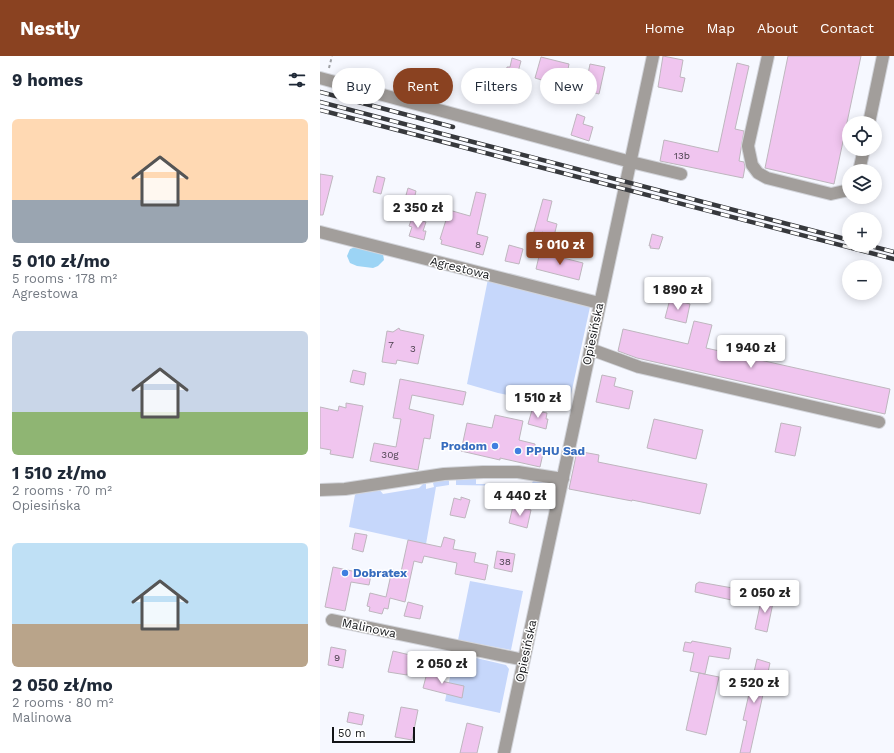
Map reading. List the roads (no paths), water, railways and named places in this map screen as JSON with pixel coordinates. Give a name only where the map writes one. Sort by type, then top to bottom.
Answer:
[{"type":"street","name":"Opiesińska","points":[[504,753],[653,56]]},
{"type":"street","points":[[768,56],[748,146],[752,165],[758,173],[767,178],[831,194],[842,192]]},
{"type":"street","points":[[870,116],[883,56]]},
{"type":"street","points":[[320,78],[630,162],[681,174]]},
{"type":"street","name":"Agrestowa","points":[[320,232],[600,303]]},
{"type":"street","points":[[590,350],[639,367],[879,422]]},
{"type":"street","points":[[320,490],[344,489],[444,474],[483,472],[518,472],[563,479]]},
{"type":"street","name":"Malinowa","points":[[332,620],[524,660]]},
{"type":"railway","points":[[320,92],[453,127]]},
{"type":"railway","points":[[320,102],[842,238]]},
{"type":"railway","points":[[320,110],[894,259]]},
{"type":"railway","points":[[882,249],[894,252]]},
{"type":"place","name":"Prodom","points":[[495,446]]},
{"type":"place","name":"PPHU Sad","points":[[518,451]]},
{"type":"place","name":"Dobratex","points":[[345,573]]}]
